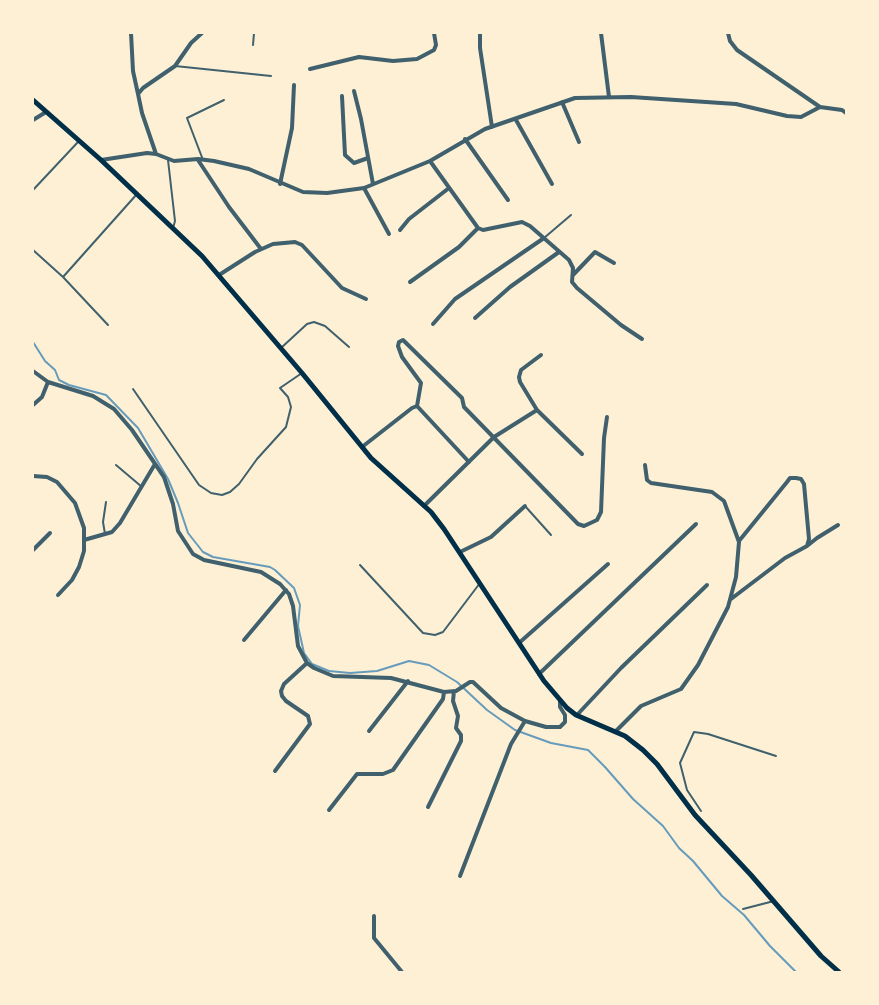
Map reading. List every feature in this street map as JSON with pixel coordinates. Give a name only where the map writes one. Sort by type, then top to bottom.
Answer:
[{"type":"main road","points":[[33,100],[101,160],[219,275],[362,448],[439,522],[539,674],[560,700],[576,715],[630,739],[652,759],[694,814],[821,956],[839,972]]},
{"type":"street","points":[[131,33],[133,70],[142,113],[156,154]]},
{"type":"street","points":[[138,94],[175,66],[191,42],[202,33]]},
{"type":"street","points":[[310,69],[359,57],[393,61],[417,59],[434,50],[436,45],[434,33]]},
{"type":"street","points":[[480,33],[480,48],[492,127]]},
{"type":"street","points":[[601,33],[609,97]]},
{"type":"street","points":[[728,33],[729,41],[737,50],[819,107],[842,110],[846,113]]},
{"type":"street","points":[[280,184],[292,128],[294,85]]},
{"type":"street","points":[[354,91],[362,119],[373,184]]},
{"type":"street","points":[[342,96],[345,155],[354,163],[368,158]]},
{"type":"street","points":[[101,160],[156,154],[174,161],[198,159],[240,166],[280,184],[310,193],[339,192],[364,188],[430,161],[465,139],[492,127],[574,98],[631,97],[736,104],[801,117],[819,107]]},
{"type":"street","points":[[562,102],[579,142]]},
{"type":"street","points":[[33,120],[46,112]]},
{"type":"street","points":[[516,120],[552,184]]},
{"type":"street","points":[[465,139],[508,200]]},
{"type":"street","points":[[198,159],[229,207],[261,249]]},
{"type":"street","points":[[430,161],[478,228],[483,230],[522,222],[569,261],[573,268],[572,282],[577,288],[621,325],[642,339]]},
{"type":"street","points":[[364,188],[389,234]]},
{"type":"street","points":[[400,230],[409,219],[449,188]]},
{"type":"street","points":[[410,282],[459,247],[478,228]]},
{"type":"street","points":[[433,324],[455,299],[543,238]]},
{"type":"street","points":[[219,275],[261,249],[280,242],[299,243],[342,288],[366,299]]},
{"type":"street","points":[[475,318],[510,288],[559,252]]},
{"type":"street","points":[[573,276],[595,252],[614,263]]},
{"type":"street","points":[[417,406],[421,383],[402,357],[398,346],[403,340],[462,398],[464,407],[578,524],[584,526],[597,520],[601,512],[607,417]]},
{"type":"street","points":[[542,355],[521,370],[519,378],[537,410],[582,454]]},
{"type":"street","points":[[33,371],[48,382],[93,396],[107,403],[132,430],[156,464],[169,489],[178,531],[193,554],[204,560],[261,572],[286,590],[295,612],[298,646],[307,663],[321,672],[333,676],[383,677],[408,681],[444,692],[456,690],[470,682],[476,684],[501,708],[525,721],[551,728],[560,727],[565,722],[560,700]]},
{"type":"street","points":[[33,405],[42,397],[48,382]]},
{"type":"street","points":[[362,448],[417,406]]},
{"type":"street","points":[[417,406],[469,462]]},
{"type":"street","points":[[424,506],[494,436],[537,410]]},
{"type":"street","points":[[84,540],[111,532],[120,523],[156,464]]},
{"type":"street","points":[[616,731],[645,703],[681,688],[698,665],[728,607],[736,576],[739,542],[724,501],[712,492],[651,483],[647,480],[645,465]]},
{"type":"street","points":[[34,478],[47,477],[57,482],[75,503],[83,524],[84,551],[76,573],[58,595]]},
{"type":"street","points":[[739,542],[790,478],[796,478],[801,479],[804,484],[809,539],[807,546]]},
{"type":"street","points":[[459,553],[490,537],[525,506]]},
{"type":"street","points":[[539,674],[696,524]]},
{"type":"street","points":[[730,599],[785,558],[838,525]]},
{"type":"street","points":[[33,550],[50,533]]},
{"type":"street","points":[[519,644],[608,564]]},
{"type":"street","points":[[576,715],[706,585]]},
{"type":"street","points":[[244,640],[286,590]]},
{"type":"street","points":[[275,771],[310,724],[308,716],[286,701],[280,691],[282,686],[307,663]]},
{"type":"street","points":[[369,731],[408,681]]},
{"type":"street","points":[[428,807],[461,741],[456,728],[458,716],[453,701],[456,690]]},
{"type":"street","points":[[329,810],[357,774],[382,774],[393,770],[443,699],[444,692]]},
{"type":"street","points":[[460,876],[515,736],[525,721]]},
{"type":"street","points":[[374,916],[374,938],[402,972]]},
{"type":"lane","points":[[253,45],[254,33]]},
{"type":"lane","points":[[175,66],[271,76]]},
{"type":"lane","points":[[203,160],[188,118],[224,100]]},
{"type":"lane","points":[[33,190],[78,141]]},
{"type":"lane","points":[[168,160],[175,221],[173,228]]},
{"type":"lane","points":[[63,277],[137,194]]},
{"type":"lane","points":[[543,238],[571,215]]},
{"type":"lane","points":[[33,249],[108,325]]},
{"type":"lane","points":[[281,348],[307,324],[314,322],[325,326],[349,347]]},
{"type":"lane","points":[[134,389],[199,485],[211,493],[222,495],[230,492],[239,484],[257,459],[286,427],[291,407],[288,397],[280,388],[302,373]]},
{"type":"lane","points":[[116,465],[142,487]]},
{"type":"lane","points":[[105,534],[103,522],[106,502]]},
{"type":"lane","points":[[525,506],[551,535]]},
{"type":"lane","points":[[360,565],[423,633],[435,635],[444,632],[480,583]]},
{"type":"lane","points":[[701,811],[687,790],[680,763],[694,732],[708,734],[776,756]]},
{"type":"lane","points":[[743,909],[774,902]]},
{"type":"waterway","points":[[33,342],[45,361],[55,370],[59,380],[106,395],[138,428],[168,479],[188,533],[203,552],[213,557],[270,567],[294,588],[300,605],[298,626],[304,653],[312,664],[329,671],[350,673],[377,671],[409,661],[429,665],[457,682],[487,710],[515,730],[551,743],[588,750],[633,799],[663,826],[679,848],[722,896],[744,915],[796,972]]}]
